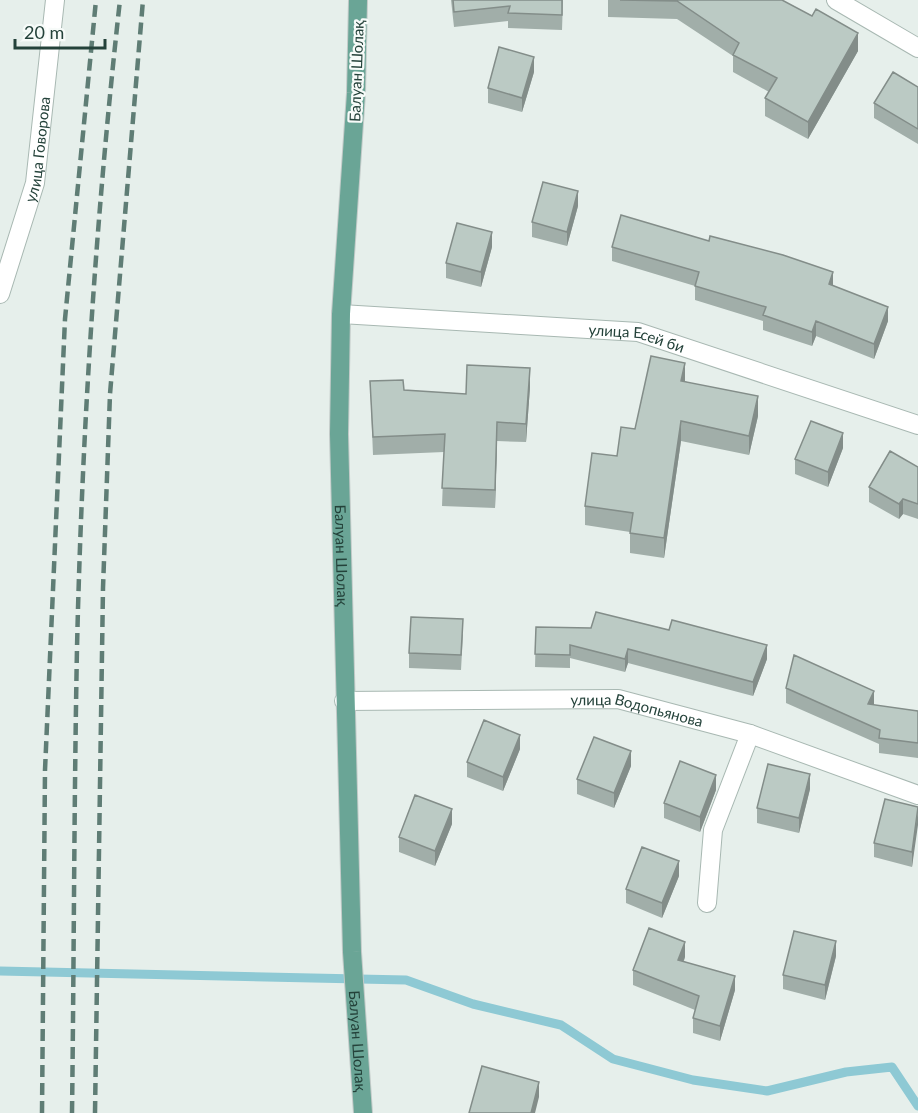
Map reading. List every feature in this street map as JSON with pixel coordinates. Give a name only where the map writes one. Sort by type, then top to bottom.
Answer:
[{"type":"main road","name":"Балуан Шолақ","points":[[358,0],[356,93],[341,314],[339,434],[352,952],[363,1113]]},
{"type":"street","name":"улица Говорова","points":[[0,294],[35,183],[55,0]]},
{"type":"street","points":[[836,0],[918,48]]},
{"type":"street","name":"улица Есей би","points":[[341,314],[638,332],[918,425]]},
{"type":"street","name":"улица Водопьянова","points":[[344,701],[618,699],[750,734],[918,795]]},
{"type":"street","points":[[707,903],[713,830],[750,734]]},
{"type":"building","points":[[453,0],[562,0],[562,15],[508,13],[510,6],[454,12]]},
{"type":"building","points":[[620,0],[782,0],[812,16],[816,9],[858,33],[808,122],[765,98],[777,78],[733,55],[739,43],[677,1]]},
{"type":"building","points":[[499,47],[534,57],[522,98],[488,88]]},
{"type":"building","points":[[893,72],[918,87],[918,129],[874,103]]},
{"type":"building","points":[[543,182],[578,191],[567,232],[532,222]]},
{"type":"building","points":[[621,215],[709,241],[710,236],[783,255],[833,272],[829,284],[888,307],[874,344],[816,321],[812,332],[763,315],[766,307],[695,286],[699,272],[612,247]]},
{"type":"building","points":[[457,223],[492,232],[481,272],[446,263]]},
{"type":"building","points":[[651,356],[685,363],[681,381],[758,396],[749,436],[681,421],[664,538],[630,533],[633,513],[585,506],[592,453],[617,456],[621,427],[635,429]]},
{"type":"building","points":[[467,365],[530,368],[526,424],[497,422],[495,490],[442,488],[445,434],[373,437],[370,381],[403,380],[404,390],[466,394]]},
{"type":"building","points":[[811,421],[843,433],[828,472],[795,459]]},
{"type":"building","points":[[890,451],[918,467],[918,504],[903,499],[899,504],[869,487]]},
{"type":"building","points":[[596,612],[669,630],[672,620],[767,645],[753,682],[628,649],[625,659],[570,645],[570,655],[535,654],[536,627],[591,628]]},
{"type":"building","points":[[411,617],[463,619],[461,655],[409,653]]},
{"type":"building","points":[[794,655],[874,691],[868,704],[918,711],[918,743],[879,738],[880,730],[786,688]]},
{"type":"building","points":[[484,720],[520,735],[503,777],[467,762]]},
{"type":"building","points":[[594,737],[631,751],[614,793],[577,779]]},
{"type":"building","points":[[680,761],[716,775],[700,817],[664,803]]},
{"type":"building","points":[[768,764],[810,774],[799,818],[757,808]]},
{"type":"building","points":[[415,795],[452,809],[435,851],[399,837]]},
{"type":"building","points":[[885,799],[918,807],[912,852],[874,843]]},
{"type":"building","points":[[642,847],[679,861],[662,903],[626,889]]},
{"type":"building","points":[[649,928],[685,942],[678,960],[735,976],[720,1026],[693,1018],[699,996],[633,970]]},
{"type":"building","points":[[794,931],[836,941],[825,985],[783,975]]},
{"type":"building","points":[[482,1066],[539,1082],[531,1113],[469,1113]]},
{"type":"waterway","points":[[0,971],[406,980],[473,1004],[561,1025],[613,1059],[693,1080],[767,1091],[846,1072],[892,1067],[918,1106]]},
{"type":"railway","points":[[42,1113],[45,770],[65,319],[96,0]]},
{"type":"railway","points":[[72,1113],[76,706],[82,486],[97,243],[120,0]]},
{"type":"railway","points":[[95,1113],[103,588],[110,394],[143,0]]}]
